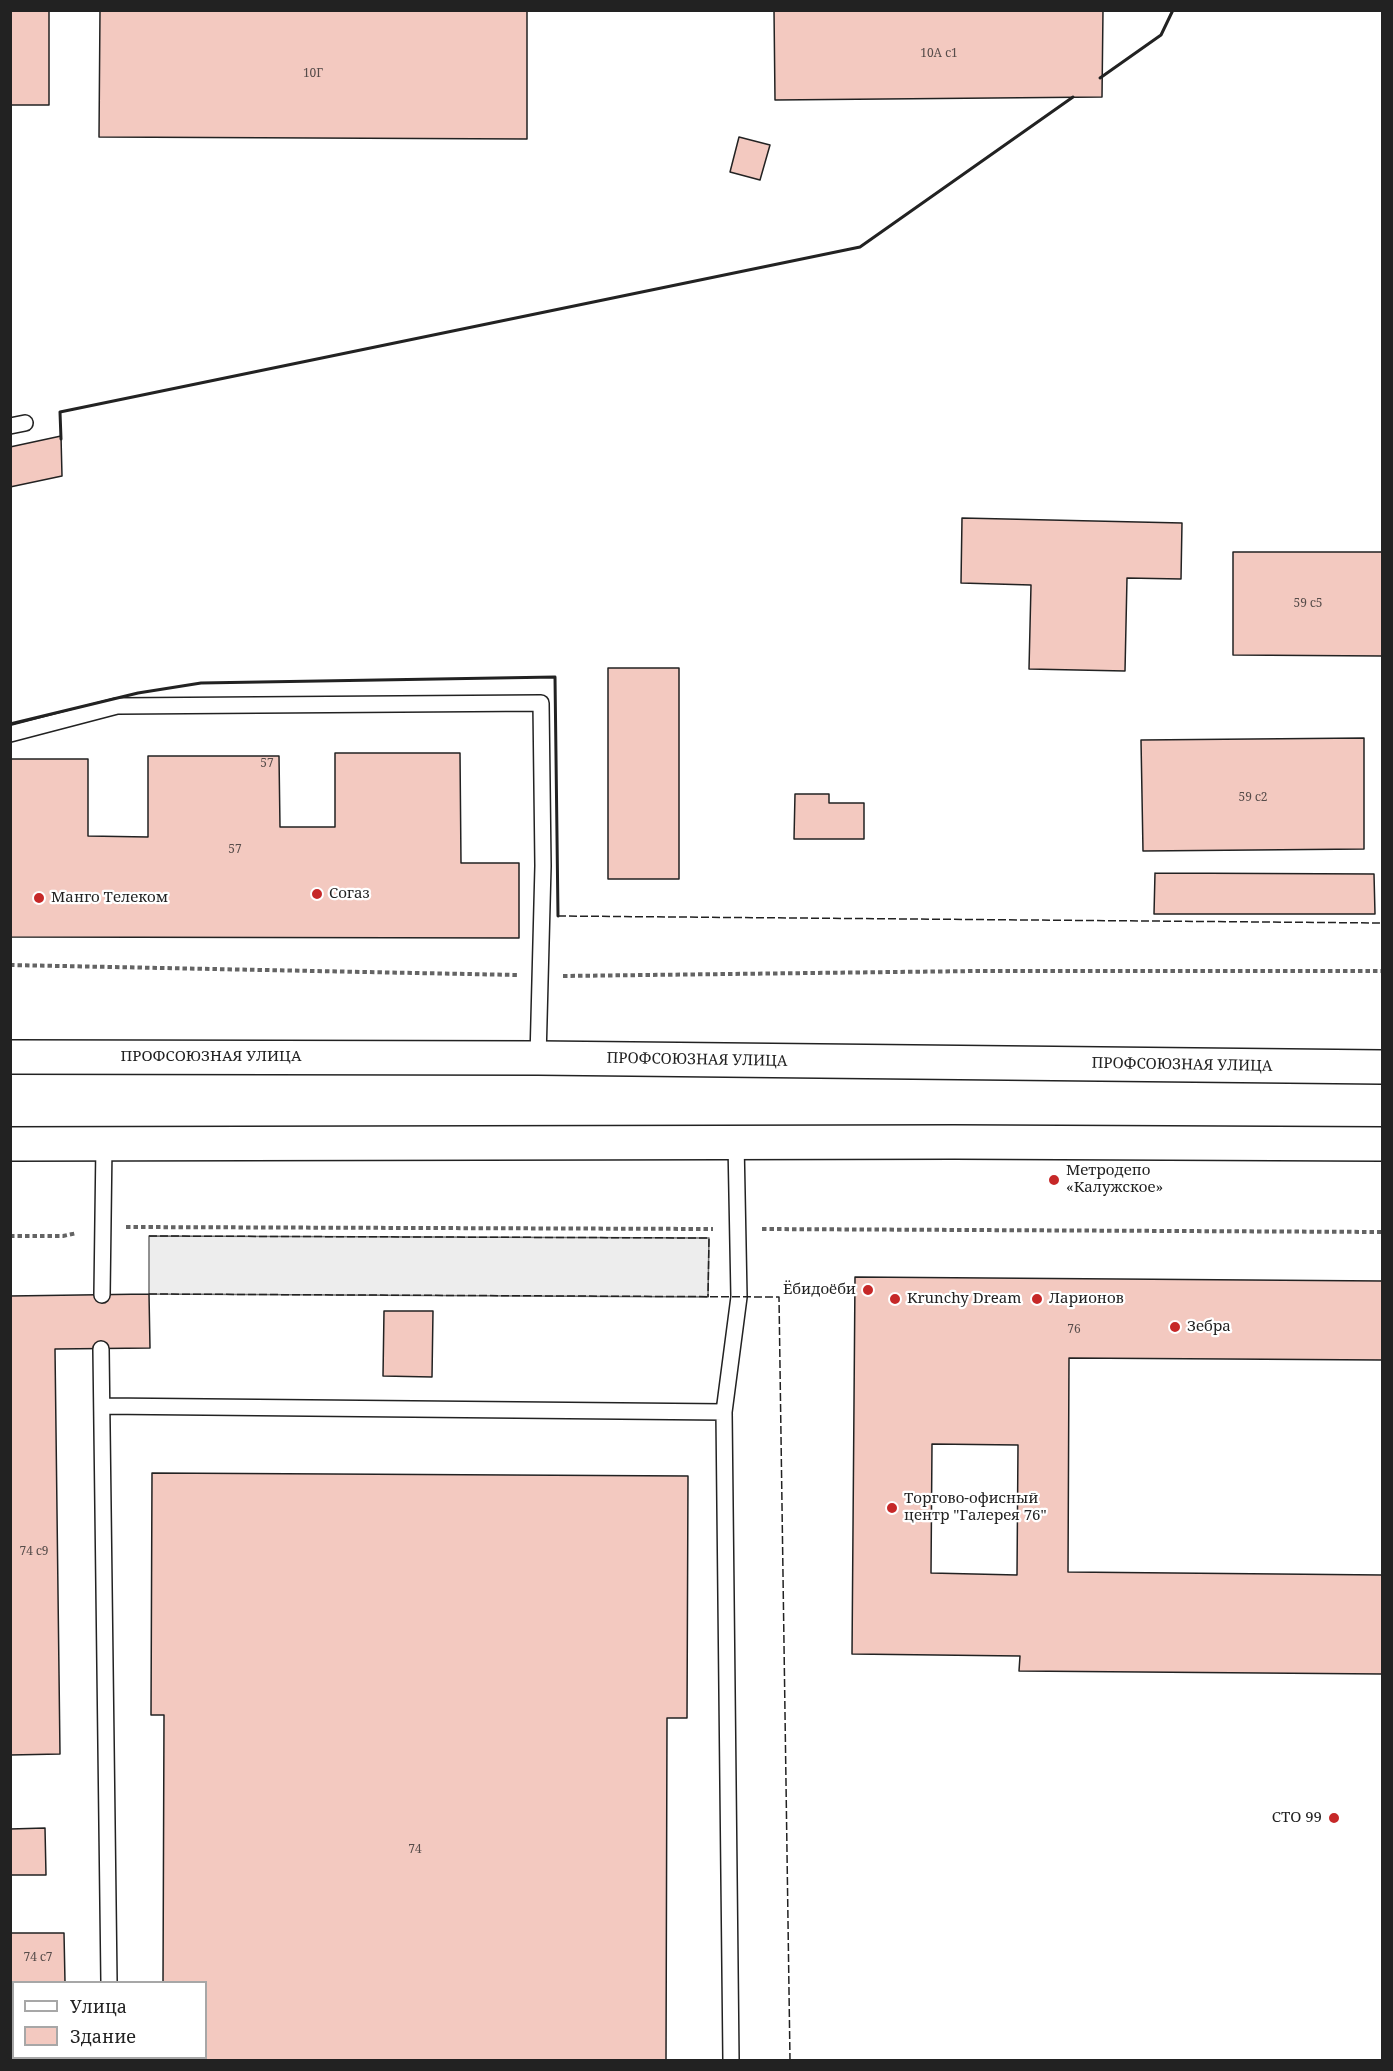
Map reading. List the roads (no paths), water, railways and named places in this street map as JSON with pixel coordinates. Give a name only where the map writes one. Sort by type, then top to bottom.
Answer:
[{"type":"main road","name":"ПРОФСОЮЗНАЯ УЛИЦА","points":[[10,1057],[538,1058],[1383,1067]]},
{"type":"main road","points":[[10,1144],[736,1142],[1383,1144]]},
{"type":"lane","points":[[10,734],[117,706],[541,703],[543,866],[538,1058]]},
{"type":"lane","points":[[731,2061],[724,1412],[739,1297],[736,1142]]},
{"type":"lane","points":[[102,1295],[104,1144]]},
{"type":"lane","points":[[101,1349],[109,1981]]},
{"type":"lane","points":[[102,1406],[724,1412]]},
{"type":"place","name":"Согаз","points":[[317,894]]},
{"type":"place","name":"Манго Телеком","points":[[39,898]]},
{"type":"place","name":"Метродепо «Калужское»","points":[[1054,1180]]},
{"type":"place","name":"Ёбидоёби","points":[[868,1290]]},
{"type":"place","name":"Krunchy Dream","points":[[895,1299]]},
{"type":"place","name":"Ларионов","points":[[1037,1299]]},
{"type":"place","name":"Зебра","points":[[1175,1327]]},
{"type":"place","name":"Торгово-офисный центр \"Галерея 76\"","points":[[892,1508]]},
{"type":"place","name":"СТО 99","points":[[1334,1818]]}]
